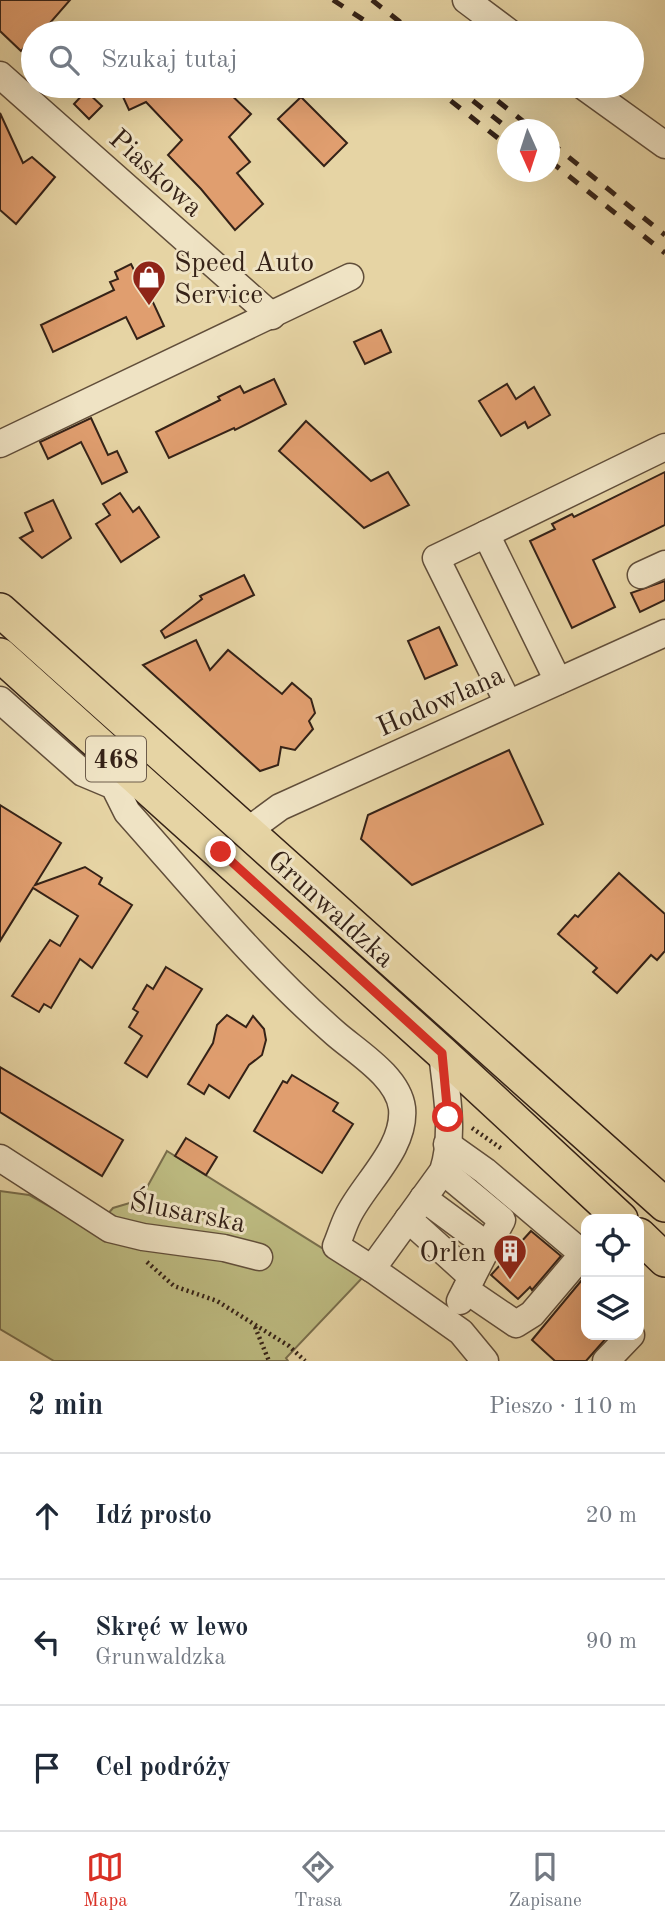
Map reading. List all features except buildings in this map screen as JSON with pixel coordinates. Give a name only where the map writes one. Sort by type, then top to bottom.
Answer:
[{"type":"main road","name":"Grunwaldzka","points":[[0,610],[665,1205]]},
{"type":"main road","name":"Grunwaldzka","points":[[4,662],[120,777],[442,1053],[616,1214]]},
{"type":"main road","points":[[644,1240],[665,1260]]},
{"type":"street","points":[[466,0],[494,21]]},
{"type":"street","name":"Piaskowa","points":[[0,75],[21,94]]},
{"type":"street","name":"Piaskowa","points":[[26,98],[272,316]]},
{"type":"street","points":[[600,98],[665,145]]},
{"type":"street","points":[[0,444],[349,277]]},
{"type":"street","points":[[508,704],[436,558],[665,447]]},
{"type":"street","points":[[486,534],[558,681]]},
{"type":"street","points":[[641,575],[665,564]]},
{"type":"street","name":"Hodowlana","points":[[246,832],[280,807],[665,632]]},
{"type":"street","points":[[0,699],[83,773],[120,777],[127,812],[247,947],[307,1009],[387,1078],[402,1108],[398,1137],[348,1216],[336,1246],[461,1332],[485,1361]]},
{"type":"street","points":[[372,1269],[443,1171],[448,1111],[442,1053]]},
{"type":"street","points":[[416,1208],[469,1283],[516,1324],[532,1314],[583,1254],[520,1200],[447,1144]]},
{"type":"street","name":"Ślusarska","points":[[0,1158],[110,1228],[143,1237],[224,1248],[259,1257]]},
{"type":"street","points":[[443,1171],[502,1220]]},
{"type":"street","points":[[449,1324],[502,1220],[520,1200]]},
{"type":"street","points":[[416,1208],[488,1246]]},
{"type":"street","points":[[606,1361],[626,1340]]},
{"type":"path","points":[[110,1228],[174,1286],[217,1301],[289,1346],[305,1361]]},
{"type":"path","points":[[255,1327],[270,1361]]},
{"type":"shaded area","points":[[167,1151],[365,1275],[286,1358],[288,1361],[54,1361],[0,1329],[0,1191],[29,1195],[93,1231],[113,1208],[140,1200]]},
{"type":"railway","points":[[333,0],[365,21]]},
{"type":"railway","points":[[372,0],[399,21]]},
{"type":"railway","points":[[447,98],[497,137]]},
{"type":"railway","points":[[469,98],[497,120]]},
{"type":"railway","points":[[494,98],[520,119]]},
{"type":"railway","points":[[560,150],[665,235]]},
{"type":"railway","points":[[560,169],[665,253]]},
{"type":"place","name":"Speed Auto Service","points":[[149,307]]},
{"type":"place","name":"Orlen","points":[[510,1281]]},
{"type":"route","points":[[221,852],[442,1053],[448,1117]]}]
